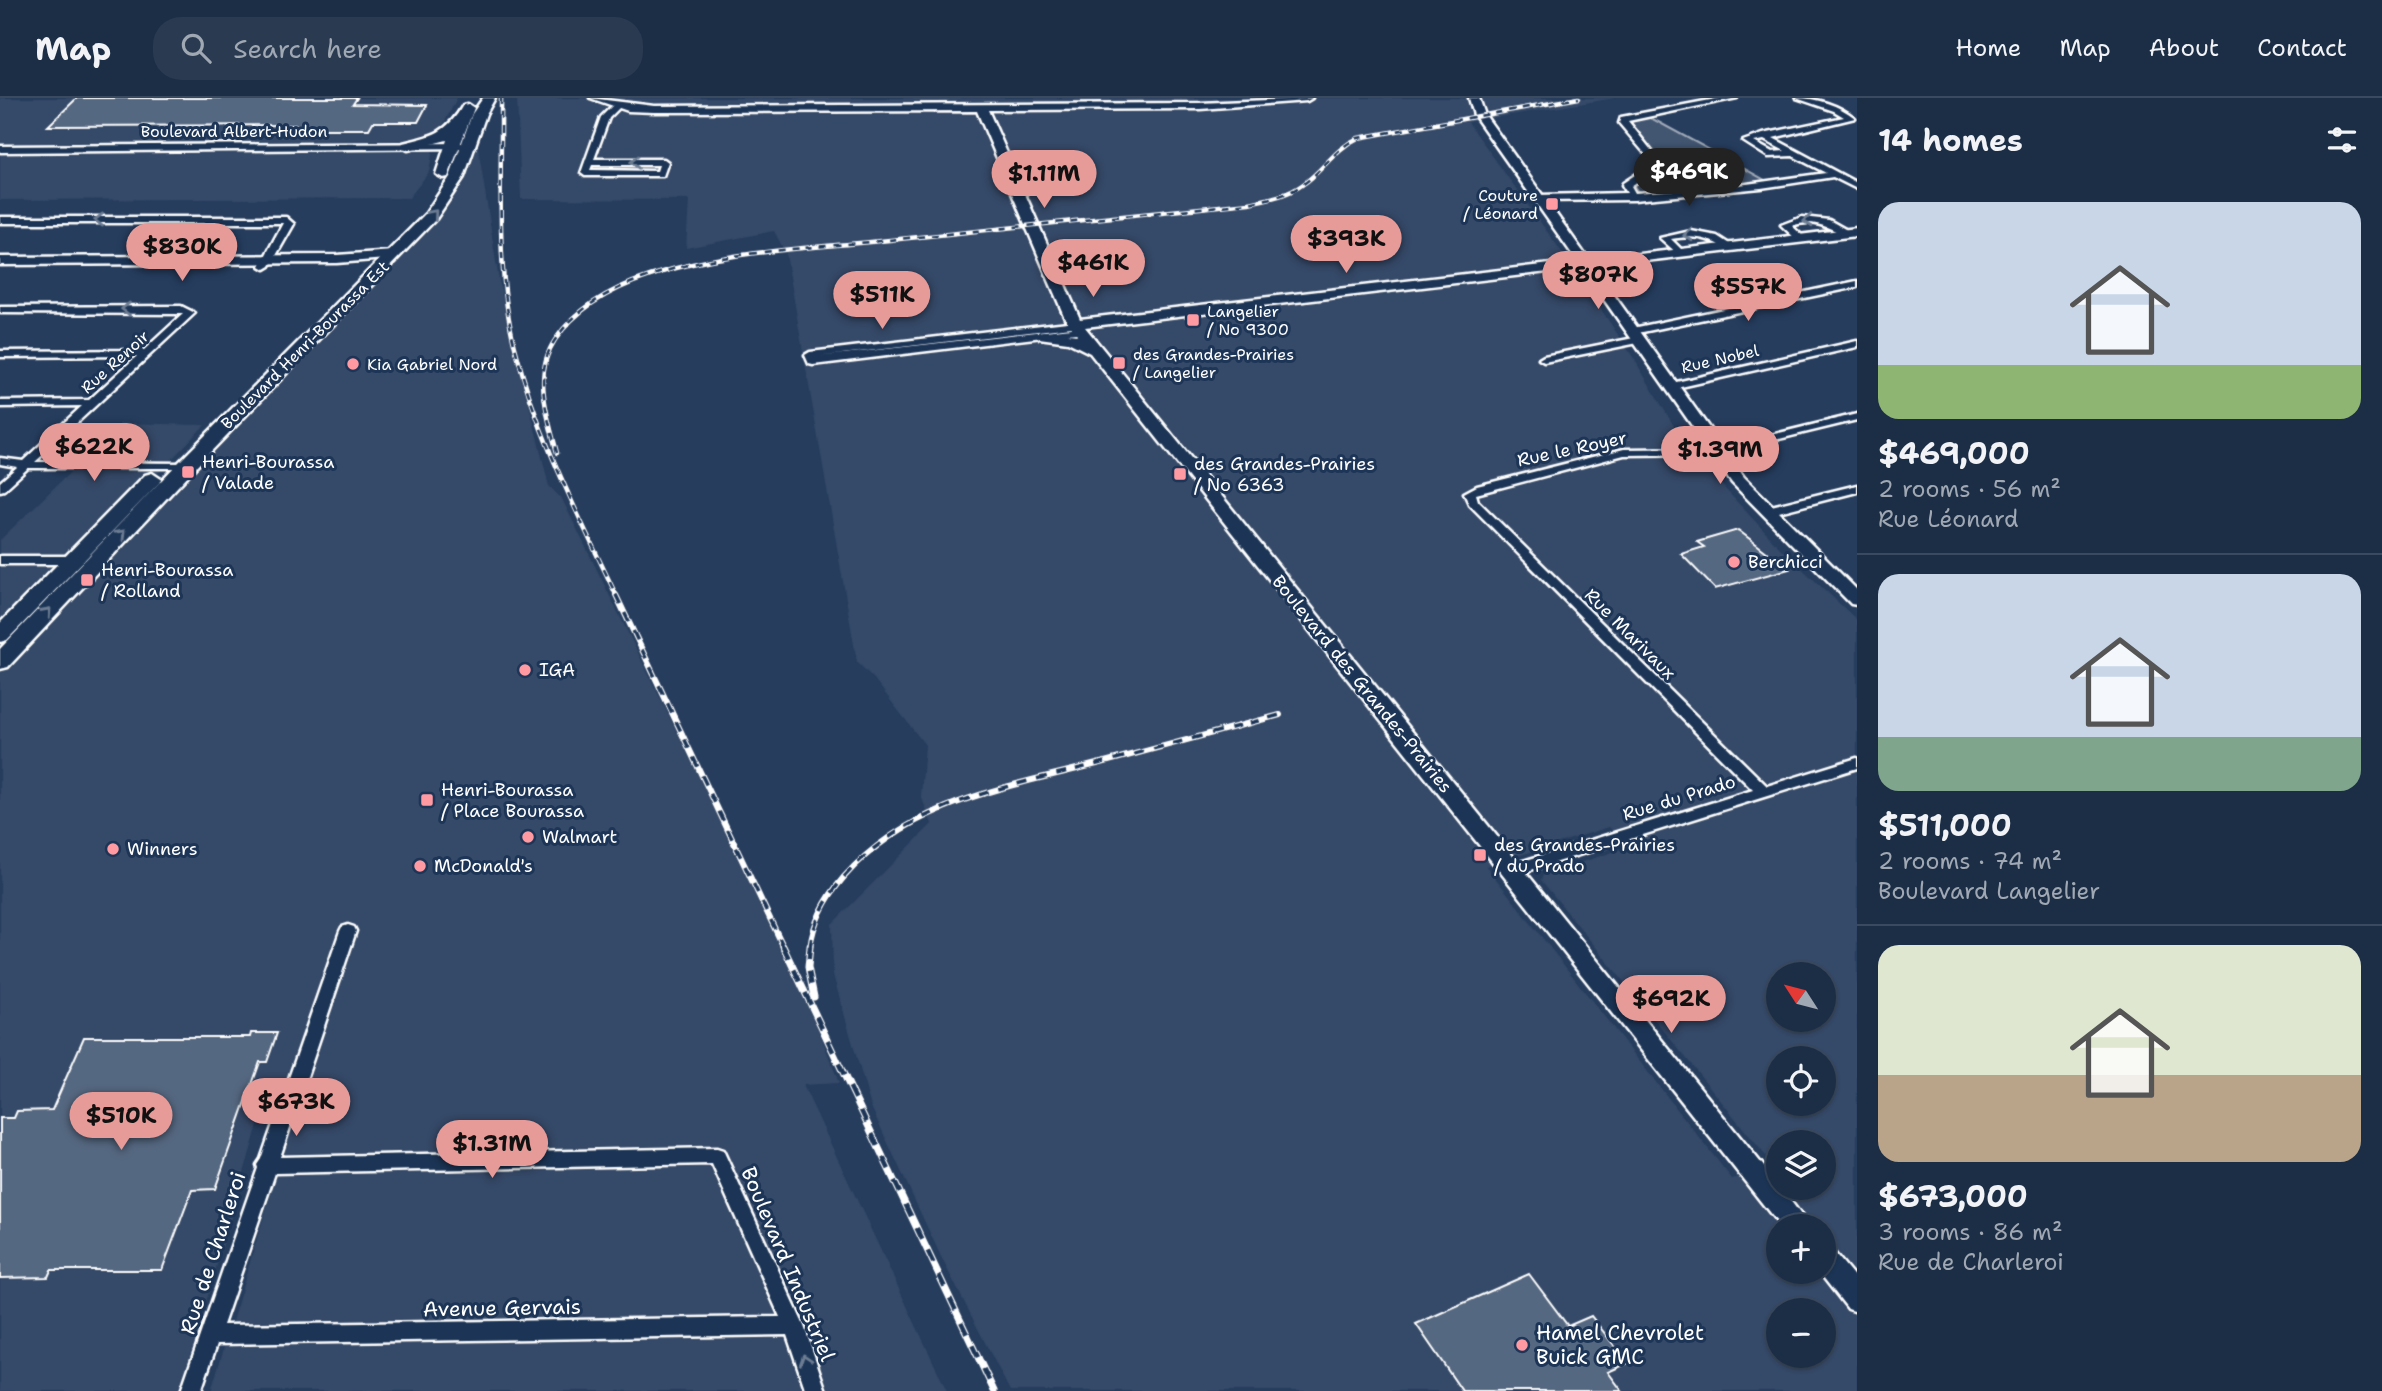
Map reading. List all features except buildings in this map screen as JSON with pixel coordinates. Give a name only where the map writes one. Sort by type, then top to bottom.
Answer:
[{"type":"main road","name":"Boulevard Henri-Bourassa Est","points":[[0,662],[378,261],[430,196],[445,172],[452,146],[475,98]]},
{"type":"main road","name":"Boulevard Henri-Bourassa Est","points":[[0,635],[164,466],[447,196],[463,165],[479,114],[489,98]]},
{"type":"main road","points":[[594,98],[646,109],[1200,106],[1303,98]]},
{"type":"main road","points":[[1474,98],[1480,115],[1738,480],[1857,600]]},
{"type":"main road","name":"Boulevard des Grandes-Prairies","points":[[981,107],[1078,327],[1787,1214]]},
{"type":"main road","points":[[949,108],[974,115],[989,126],[998,113],[1010,107]]},
{"type":"main road","points":[[408,146],[440,139],[463,119]]},
{"type":"main road","name":"Boulevard Albert-Hudon","points":[[0,149],[469,145]]},
{"type":"main road","points":[[1078,327],[1132,324],[1854,234]]},
{"type":"main road","points":[[1078,327],[1110,320],[1588,267],[1680,253],[1854,234]]},
{"type":"main road","points":[[0,261],[267,262]]},
{"type":"main road","points":[[0,267],[378,261]]},
{"type":"main road","points":[[1042,331],[1068,307],[1096,318],[1110,320]]},
{"type":"main road","points":[[1102,358],[1098,345],[1099,335],[1132,324]]},
{"type":"main road","points":[[1042,331],[1071,338],[1102,358]]},
{"type":"main road","points":[[1836,1274],[1857,1300]]},
{"type":"street","points":[[1634,197],[1626,185],[1658,164],[1623,123],[1624,119],[1733,98]]},
{"type":"street","points":[[1794,153],[1771,155],[1748,142],[1763,136],[1847,121],[1851,118],[1837,109],[1800,98]]},
{"type":"street","points":[[589,162],[664,162],[660,174],[585,173],[605,117],[618,105]]},
{"type":"street","points":[[1763,136],[1857,186]]},
{"type":"street","points":[[1539,198],[1634,197],[1788,183],[1835,174]]},
{"type":"street","points":[[0,220],[275,219],[289,222],[267,262]]},
{"type":"street","points":[[1800,239],[1786,225],[1821,220],[1854,234]]},
{"type":"street","points":[[1680,253],[1665,239],[1703,233],[1715,237],[1729,247]]},
{"type":"street","points":[[1544,359],[1857,284]]},
{"type":"street","name":"Rue Renoir","points":[[0,310],[189,311],[148,354],[0,488]]},
{"type":"street","points":[[811,359],[1078,327]]},
{"type":"street","name":"Rue Nobel","points":[[1672,386],[1857,344]]},
{"type":"street","points":[[0,355],[148,354]]},
{"type":"street","points":[[0,404],[92,403]]},
{"type":"street","name":"Rue le Royer","points":[[1473,502],[1470,493],[1481,488],[1624,452],[1717,451],[1857,416]]},
{"type":"street","points":[[0,461],[38,466],[186,466]]},
{"type":"street","points":[[1767,511],[1855,491]]},
{"type":"street","name":"Rue Marivaux","points":[[1473,502],[1763,792]]},
{"type":"street","points":[[0,560],[95,560]]},
{"type":"street","name":"Rue du Prado","points":[[1511,870],[1857,763]]},
{"type":"street","name":"Rue de Charleroi","points":[[191,1391],[348,931]]},
{"type":"street","name":"Boulevard Industriel","points":[[266,1166],[717,1156],[794,1326],[816,1391]]},
{"type":"street","name":"Avenue Gervais","points":[[211,1335],[794,1326]]},
{"type":"shaded area","points":[[0,98],[457,98],[434,143],[429,172],[409,198],[0,200]]},
{"type":"shaded area","points":[[517,98],[1615,98],[1468,122],[1569,262],[1633,357],[1687,448],[1781,549],[1857,620],[1857,1391],[1010,1391],[943,1261],[871,1107],[833,975],[832,924],[932,824],[921,796],[925,745],[874,679],[857,662],[786,254],[774,231],[686,248],[689,200],[521,199]],"holes":[[[1609,827],[1628,847],[1543,875],[1541,880],[1766,1156],[1766,1130],[1836,1130],[1836,1200],[1766,1200],[1766,1168],[1732,1179],[1486,866]]]},
{"type":"shaded area","points":[[1649,117],[1767,181],[1654,193],[1638,192],[1634,186],[1666,166],[1629,121]]},
{"type":"shaded area","points":[[475,127],[499,281],[549,486],[562,499],[801,983],[839,1083],[803,1085],[947,1391],[211,1391],[299,1100],[265,1101],[180,1391],[0,1391],[0,662],[431,216]]},
{"type":"shaded area","points":[[121,423],[205,425],[7,628],[0,627],[0,540]]},
{"type":"railway","points":[[501,98],[502,255],[515,347],[547,443],[617,597]]},
{"type":"railway","points":[[557,453],[544,396],[544,367],[548,353],[564,328],[585,308],[623,286],[650,276],[706,261],[764,252],[1249,203],[1277,197],[1296,189],[1342,148],[1358,138],[1579,98]]},
{"type":"railway","points":[[616,595],[784,948]]},
{"type":"railway","points":[[810,948],[822,910],[844,877],[870,851],[899,830],[930,814],[963,800],[1031,780],[1280,715]]},
{"type":"railway","points":[[783,946],[994,1391]]},
{"type":"railway","points":[[810,946],[808,967],[814,997]]},
{"type":"place","name":"Couture / Léonard","points":[[1552,204]]},
{"type":"place","name":"Langelier / No 9300","points":[[1193,320]]},
{"type":"place","name":"des Grandes-Prairies / Langelier","points":[[1119,363]]},
{"type":"place","name":"Kia Gabriel Nord","points":[[353,364]]},
{"type":"place","name":"Henri-Bourassa / Valade","points":[[188,472]]},
{"type":"place","name":"des Grandes-Prairies / No 6363","points":[[1180,474]]},
{"type":"place","name":"Berchicci","points":[[1734,562]]},
{"type":"place","name":"Henri-Bourassa / Rolland","points":[[87,580]]},
{"type":"place","name":"IGA","points":[[525,670]]},
{"type":"place","name":"Henri-Bourassa / Place Bourassa","points":[[427,800]]},
{"type":"place","name":"Walmart","points":[[528,837]]},
{"type":"place","name":"Winners","points":[[113,849]]},
{"type":"place","name":"des Grandes-Prairies / du Prado","points":[[1480,855]]},
{"type":"place","name":"McDonald's","points":[[420,866]]},
{"type":"place","name":"Hamel Chevrolet Buick GMC","points":[[1522,1345]]}]
